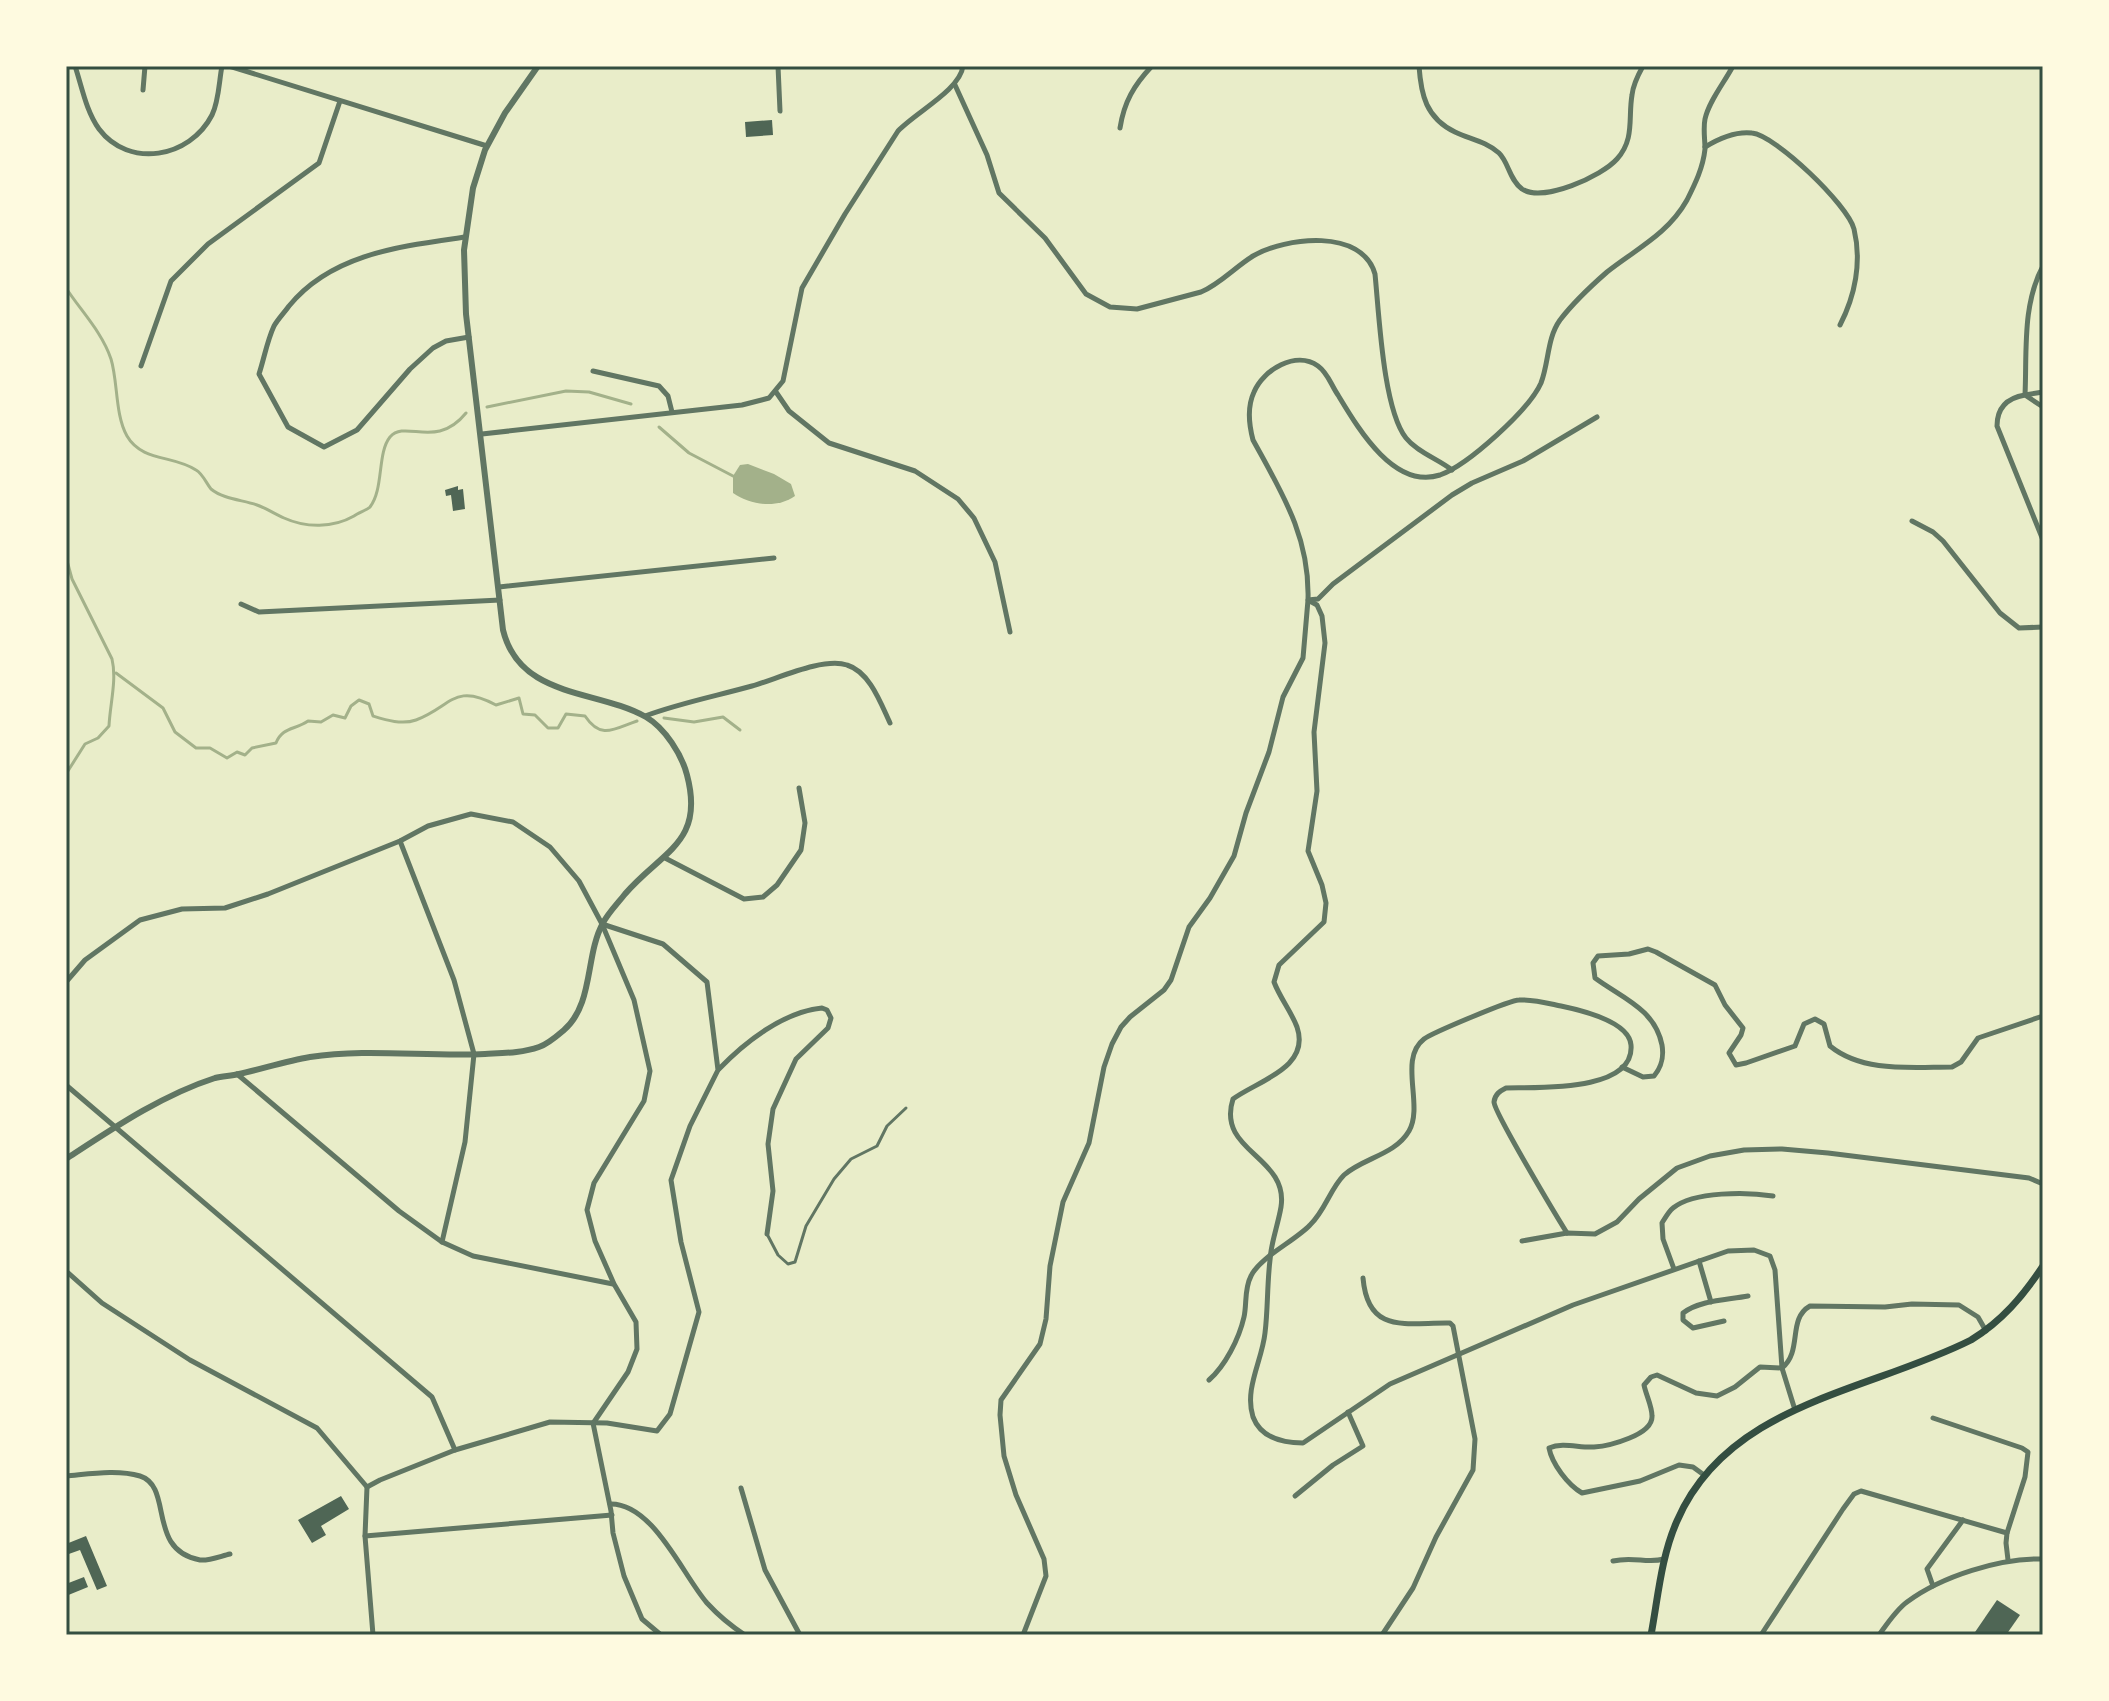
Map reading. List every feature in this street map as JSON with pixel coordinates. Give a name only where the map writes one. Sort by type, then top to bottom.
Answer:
[{"type":"main road","points":[[1651,1635],[1665,1559],[1676,1522],[1704,1475],[1724,1453],[1746,1436],[1795,1410],[1955,1348],[1986,1331],[2017,1302],[2043,1266]]},
{"type":"street","points":[[75,66],[89,114],[100,131],[116,146],[139,155],[168,152],[199,132],[213,114],[222,66]]},
{"type":"street","points":[[143,90],[145,66]]},
{"type":"street","points":[[229,66],[487,146]]},
{"type":"street","points":[[66,1159],[116,1126],[217,1077],[312,1057],[519,1052],[542,1046],[566,1028],[578,1011],[602,924],[627,892],[665,858],[691,820],[690,788],[680,758],[663,731],[645,716],[571,692],[532,675],[506,640],[469,337],[464,282],[465,237],[473,188],[487,146],[505,113],[538,66]]},
{"type":"street","points":[[778,66],[780,111]]},
{"type":"street","points":[[482,434],[750,404],[769,398],[783,381],[802,288],[837,227],[898,131],[955,85],[963,66]]},
{"type":"street","points":[[1120,128],[1124,107],[1136,84],[1152,66]]},
{"type":"street","points":[[1419,66],[1422,100],[1437,119],[1500,154],[1511,177],[1524,190],[1541,194],[1562,190],[1607,168],[1618,158],[1631,129],[1632,95],[1643,66]]},
{"type":"street","points":[[1023,1635],[1046,1576],[1044,1559],[1016,1495],[1004,1456],[1001,1400],[1007,1387],[1040,1344],[1046,1319],[1050,1266],[1063,1202],[1089,1143],[1104,1067],[1112,1044],[1130,1017],[1158,995],[1171,980],[1189,927],[1234,856],[1269,752],[1283,697],[1303,658],[1308,600],[1306,564],[1295,519],[1253,440],[1250,404],[1254,390],[1290,360],[1309,361],[1325,372],[1358,427],[1396,468],[1425,477],[1452,470],[1503,429],[1536,394],[1553,333],[1560,320],[1607,272],[1663,232],[1686,203],[1702,167],[1705,120],[1733,66]]},
{"type":"street","points":[[955,85],[987,155],[999,193],[1045,238],[1076,283],[1098,302],[1110,307],[1137,309],[1201,292],[1252,257],[1298,241],[1336,242],[1359,250],[1373,265],[1385,369],[1401,429],[1415,446],[1452,470]]},
{"type":"street","points":[[141,366],[171,281],[208,244],[319,163],[340,101]]},
{"type":"street","points":[[1705,147],[1718,139],[1754,133],[1771,141],[1830,191],[1846,211],[1854,227],[1856,284],[1852,301],[1840,325]]},
{"type":"street","points":[[465,237],[382,250],[352,261],[312,284],[293,301],[275,325],[259,374],[288,427],[324,447],[357,430],[410,369],[433,348],[446,341],[469,337]]},
{"type":"street","points":[[2025,395],[2028,312],[2031,294],[2043,266]]},
{"type":"street","points":[[593,371],[659,386],[668,396],[672,412]]},
{"type":"street","points":[[776,392],[789,411],[829,443],[915,471],[958,499],[974,518],[995,562],[1010,632]]},
{"type":"street","points":[[2043,392],[2012,397],[1997,416],[1997,426],[2043,540]]},
{"type":"street","points":[[2025,395],[2043,407]]},
{"type":"street","points":[[1308,600],[1318,599],[1333,584],[1452,495],[1533,456],[1597,417]]},
{"type":"street","points":[[1912,521],[1943,541],[2000,613],[2019,628],[2043,627]]},
{"type":"street","points":[[499,587],[774,558]]},
{"type":"street","points":[[241,604],[259,612],[500,600]]},
{"type":"street","points":[[1308,600],[1317,605],[1325,629],[1314,732],[1317,791],[1308,851],[1322,885],[1326,903],[1324,922],[1279,965],[1274,982],[1298,1028],[1299,1045],[1294,1058],[1284,1069],[1233,1099],[1229,1110],[1231,1126],[1241,1143],[1268,1165],[1278,1180],[1282,1199],[1270,1257],[1265,1336],[1253,1382],[1251,1402],[1254,1418],[1265,1435],[1287,1443],[1303,1443],[1390,1384],[1573,1305],[1728,1251],[1754,1250],[1770,1256],[1775,1270],[1782,1368],[1795,1410]]},
{"type":"street","points":[[645,716],[806,669],[838,664],[850,665],[861,674],[877,694],[890,723]]},
{"type":"street","points":[[665,858],[744,899],[763,897],[777,885],[801,850],[805,823],[799,788]]},
{"type":"street","points":[[66,982],[85,960],[140,920],[182,909],[225,908],[400,841],[428,826],[471,814],[513,822],[550,847],[579,881],[602,924],[634,1000],[650,1071],[644,1101],[594,1183],[587,1210],[595,1241],[614,1284],[636,1322],[637,1349],[628,1372],[593,1423],[624,1576],[642,1619],[661,1635]]},
{"type":"street","points":[[400,841],[454,980],[474,1054],[465,1142],[442,1242]]},
{"type":"street","points":[[602,924],[663,944],[707,982],[718,1070]]},
{"type":"street","points":[[1622,1067],[1643,1077],[1654,1076],[1663,1057],[1660,1035],[1655,1023],[1638,1006],[1595,978],[1593,963],[1598,956],[1648,949],[1719,988],[1728,1010],[1743,1028],[1729,1053],[1736,1065],[1795,1046],[1802,1028],[1810,1020],[1824,1024],[1828,1043],[1835,1050],[1867,1064],[1952,1067],[1961,1062],[1978,1038],[2043,1016]]},
{"type":"street","points":[[1209,1380],[1218,1372],[1242,1323],[1250,1277],[1311,1224],[1345,1175],[1392,1148],[1408,1133],[1412,1122],[1415,1050],[1427,1036],[1516,1000],[1581,1010],[1621,1028],[1628,1036],[1631,1048],[1622,1067],[1607,1077],[1561,1088],[1506,1088],[1495,1099],[1496,1109],[1506,1128],[1567,1233]]},
{"type":"street","points":[[367,1487],[455,1450],[550,1422],[607,1423],[657,1431],[670,1414],[699,1312],[681,1242],[671,1180],[690,1126],[718,1070],[743,1045],[765,1031],[816,1009],[827,1010],[831,1022],[828,1028],[801,1052],[773,1109],[768,1144],[773,1191],[767,1234]]},
{"type":"street","points":[[237,1074],[399,1211],[442,1242],[473,1256],[614,1284]]},
{"type":"street","points":[[66,1085],[432,1397],[455,1450]]},
{"type":"street","points":[[1522,1241],[1567,1233],[1595,1234],[1617,1222],[1677,1168],[1710,1156],[1744,1150],[1828,1153],[2029,1178],[2043,1184]]},
{"type":"street","points":[[1674,1269],[1663,1239],[1662,1223],[1673,1208],[1690,1200],[1722,1195],[1744,1193],[1773,1196]]},
{"type":"street","points":[[1699,1261],[1711,1302]]},
{"type":"street","points":[[66,1271],[102,1303],[190,1360],[317,1428],[367,1487],[365,1536],[373,1635]]},
{"type":"street","points":[[1363,1278],[1371,1309],[1389,1321],[1414,1326],[1450,1323],[1475,1439],[1473,1470],[1436,1537],[1413,1588],[1382,1635]]},
{"type":"street","points":[[1724,1321],[1693,1328],[1683,1320],[1683,1313],[1711,1302],[1748,1296]]},
{"type":"street","points":[[1782,1368],[1792,1357],[1798,1317],[1810,1306],[1959,1305],[1978,1317],[1986,1331]]},
{"type":"street","points":[[1704,1475],[1693,1467],[1679,1465],[1640,1481],[1582,1493],[1557,1467],[1549,1448],[1557,1445],[1604,1446],[1645,1432],[1651,1424],[1652,1415],[1644,1385],[1651,1377],[1657,1375],[1696,1393],[1717,1396],[1735,1387],[1760,1367],[1782,1368]]},
{"type":"street","points":[[1295,1496],[1333,1465],[1363,1446],[1348,1412]]},
{"type":"street","points":[[1933,1418],[2028,1452],[2025,1477],[2007,1533],[2008,1560]]},
{"type":"street","points":[[66,1476],[104,1472],[142,1477],[155,1489],[169,1542],[183,1553],[202,1561],[230,1554]]},
{"type":"street","points":[[741,1488],[765,1570],[800,1635]]},
{"type":"street","points":[[1761,1635],[1843,1509],[1854,1494],[1861,1491],[2007,1533]]},
{"type":"street","points":[[610,1504],[628,1506],[640,1514],[682,1565],[706,1602],[745,1635]]},
{"type":"street","points":[[365,1536],[612,1515]]},
{"type":"street","points":[[1933,1586],[1927,1569],[1963,1519]]},
{"type":"street","points":[[1613,1561],[1629,1557],[1655,1562],[1665,1559]]},
{"type":"street","points":[[1879,1635],[1905,1603],[1933,1586],[2008,1560],[2043,1559]]},
{"type":"lane","points":[[767,1234],[782,1261],[795,1262],[806,1226],[834,1179],[856,1156],[877,1146],[887,1126],[906,1108]]},
{"type":"shaded area","points":[[748,464],[791,484],[795,496],[780,503],[764,504],[733,493],[733,476],[740,465]]},
{"type":"building","points":[[772,120],[773,135],[746,137],[745,122]]},
{"type":"building","points":[[458,486],[458,490],[463,489],[465,509],[453,511],[451,495],[446,496],[445,490]]},
{"type":"building","points":[[341,1496],[349,1509],[321,1526],[326,1535],[312,1543],[298,1520]]},
{"type":"building","points":[[86,1536],[107,1586],[97,1590],[80,1550],[66,1555],[66,1544]]},
{"type":"building","points":[[84,1577],[88,1587],[66,1596],[66,1584]]},
{"type":"building","points":[[1997,1600],[2020,1615],[2006,1635],[1973,1635]]},
{"type":"waterway","points":[[66,288],[107,349],[120,418],[133,444],[150,454],[196,470],[211,489],[221,495],[257,505],[292,521],[328,525],[369,508],[377,491],[383,452],[390,437],[404,431],[444,430],[466,413]]},
{"type":"waterway","points":[[487,407],[566,391],[589,392],[631,404]]},
{"type":"waterway","points":[[659,427],[689,453],[733,476]]},
{"type":"waterway","points":[[66,557],[72,579],[112,659],[114,675],[109,726],[98,738],[85,744],[66,774]]},
{"type":"waterway","points":[[116,673],[163,708],[175,732],[196,748],[210,748],[227,758],[237,752],[245,755],[252,748],[276,743],[285,731],[308,721],[321,722],[333,715],[345,718],[351,706],[359,700],[369,704],[373,716],[400,722],[428,715],[461,696],[471,696],[496,705],[519,698],[523,714],[535,715],[548,728],[558,728],[566,714],[585,716],[602,730],[637,721]]},
{"type":"waterway","points":[[664,718],[694,722],[723,717],[740,730]]}]
